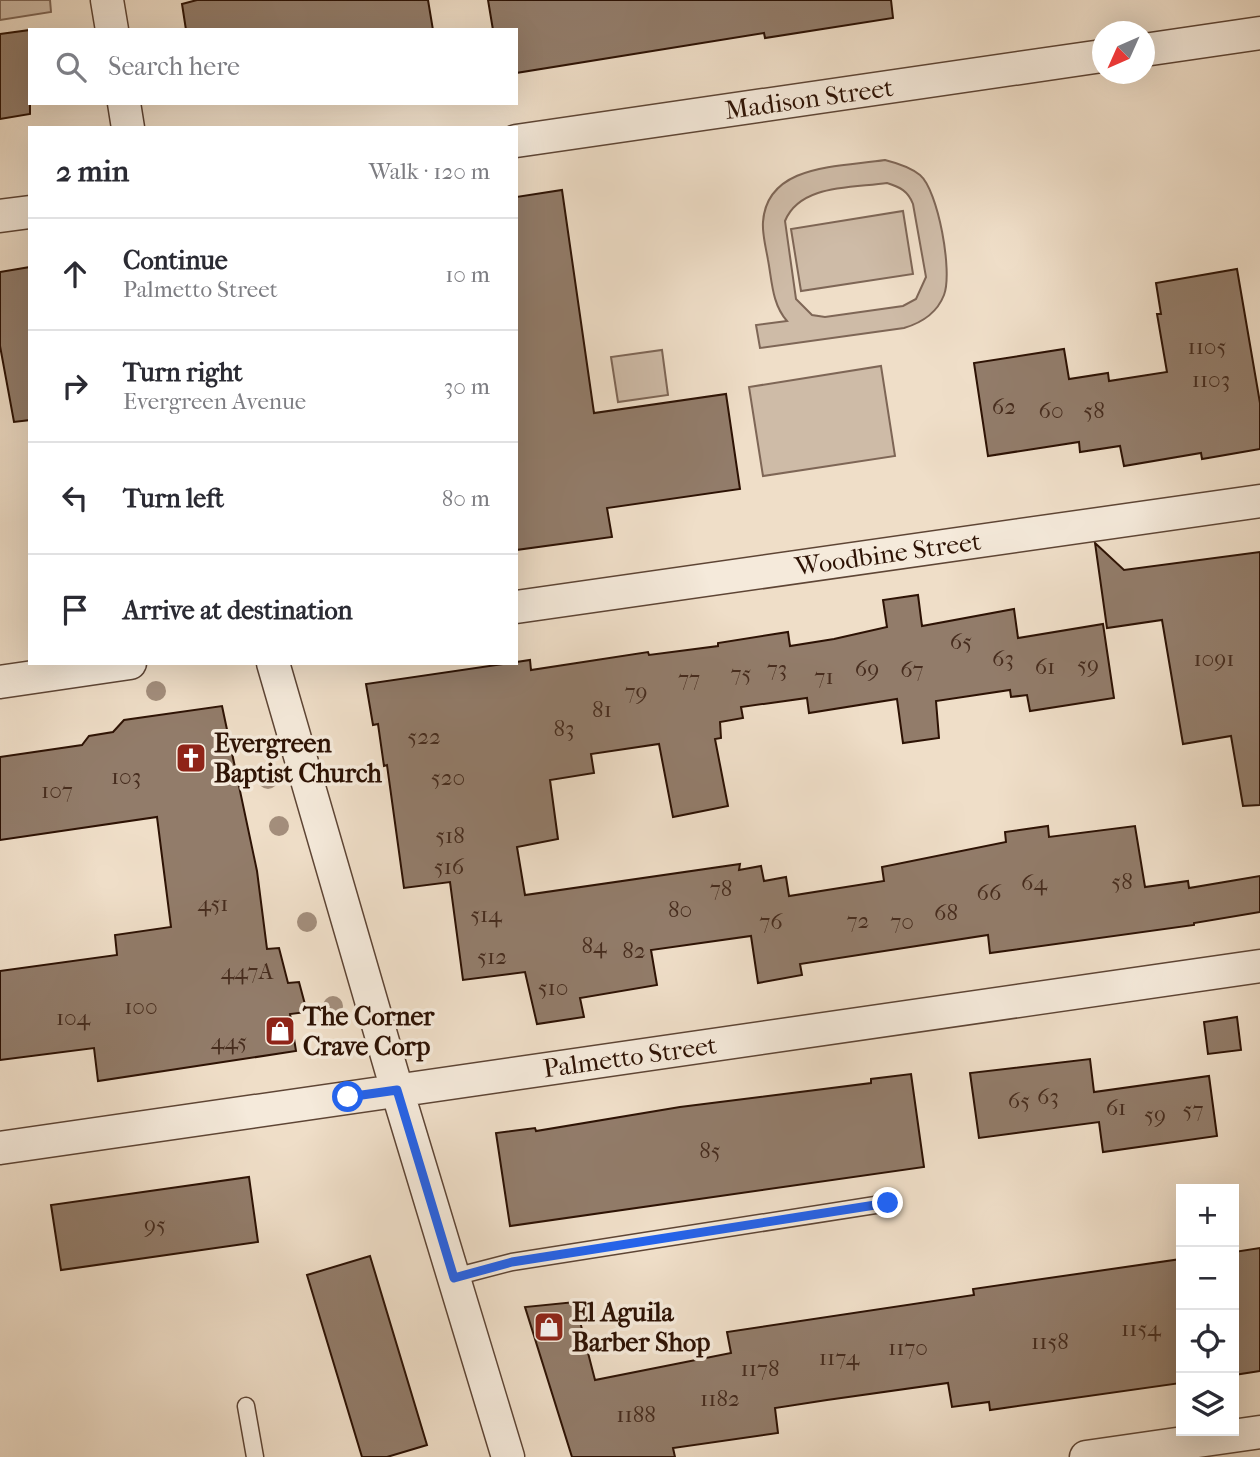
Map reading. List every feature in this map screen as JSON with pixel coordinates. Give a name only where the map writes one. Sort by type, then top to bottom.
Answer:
[{"type":"street","points":[[107,0],[112,28]]},
{"type":"street","points":[[1155,48],[1260,33]]},
{"type":"street","name":"Madison Street","points":[[518,141],[1092,57]]},
{"type":"street","points":[[124,105],[128,126]]},
{"type":"street","points":[[0,216],[28,212]]},
{"type":"street","name":"Woodbine Street","points":[[518,607],[1260,501]]},
{"type":"street","points":[[0,682],[116,665]]},
{"type":"street","points":[[275,665],[397,1090],[508,1457]]},
{"type":"street","name":"Palmetto Street","points":[[0,1148],[1260,966]]},
{"type":"street","points":[[1086,1457],[1260,1432]]},
{"type":"lane","points":[[454,1278],[512,1262],[888,1203]]},
{"type":"lane","points":[[246,1406],[255,1457]]},
{"type":"shaded area","points":[[0,0],[50,0],[51,12],[0,20]]},
{"type":"shaded area","points":[[885,160],[920,175],[933,197],[942,232],[947,269],[941,301],[928,316],[904,328],[760,348],[756,325],[787,321],[775,300],[764,241],[763,222],[768,203],[778,188],[792,178],[828,167]],"holes":[[[887,183],[900,188],[913,204],[926,277],[916,299],[903,306],[825,317],[812,315],[796,299],[785,221],[792,209],[815,194],[844,187]]]},
{"type":"shaded area","points":[[903,211],[913,274],[801,291],[791,229]]},
{"type":"shaded area","points":[[662,350],[668,395],[618,402],[611,357]]},
{"type":"shaded area","points":[[881,366],[895,456],[763,476],[749,387]]},
{"type":"building","points":[[197,0],[428,0],[433,28],[186,28],[182,4]]},
{"type":"building","points":[[488,0],[891,0],[893,18],[765,38],[764,33],[518,73],[518,28],[493,28]]},
{"type":"building","points":[[28,30],[30,114],[0,119],[0,34]]},
{"type":"building","points":[[562,190],[594,413],[726,394],[740,489],[607,508],[612,537],[518,550],[518,197]]},
{"type":"building","points":[[28,267],[28,420],[14,422],[0,346],[0,272]]},
{"type":"building","points":[[1237,269],[1260,403],[1260,449],[1202,459],[1201,453],[1124,466],[1120,446],[1080,452],[1079,442],[988,456],[974,363],[1064,349],[1069,379],[1108,373],[1109,381],[1167,372],[1157,314],[1161,314],[1156,283]]},
{"type":"building","points":[[1095,543],[1124,570],[1260,552],[1260,805],[1243,806],[1231,736],[1183,744],[1162,620],[1107,628]]},
{"type":"building","points":[[918,595],[922,626],[1014,609],[1018,638],[1103,624],[1114,698],[1030,711],[1027,695],[1011,697],[1010,690],[936,701],[939,738],[903,743],[897,699],[809,713],[807,698],[741,707],[743,718],[720,722],[721,738],[715,739],[728,806],[673,817],[659,744],[591,754],[594,773],[550,780],[558,839],[517,847],[525,895],[740,864],[739,870],[761,866],[764,881],[786,877],[789,896],[884,881],[882,867],[1006,842],[1005,832],[1048,826],[1049,837],[1135,826],[1145,887],[1188,881],[1189,888],[1260,876],[1260,912],[1194,925],[990,953],[988,935],[800,964],[802,975],[758,983],[751,936],[651,950],[657,985],[580,998],[584,1017],[537,1024],[525,972],[463,980],[450,882],[404,888],[387,765],[384,766],[378,724],[373,725],[366,684],[496,665],[518,665],[518,662],[530,660],[531,670],[648,652],[649,655],[718,646],[718,643],[788,632],[790,646],[834,639],[887,627],[883,600]]},
{"type":"building","points":[[222,706],[257,871],[267,949],[279,948],[288,983],[299,982],[307,1012],[290,1014],[296,1051],[98,1081],[94,1048],[0,1060],[0,971],[117,955],[115,935],[171,927],[157,817],[0,840],[0,757],[82,745],[89,736],[113,732],[124,720]]},
{"type":"building","points":[[1237,1017],[1241,1050],[1208,1054],[1204,1022]]},
{"type":"building","points":[[1090,1059],[1094,1092],[1209,1076],[1217,1136],[1103,1152],[1099,1122],[979,1138],[970,1073]]},
{"type":"building","points":[[911,1074],[924,1167],[510,1226],[496,1133],[535,1128],[536,1131],[680,1107],[871,1083],[871,1079]]},
{"type":"building","points":[[249,1177],[258,1242],[61,1270],[51,1205]]},
{"type":"building","points":[[1260,1248],[1260,1371],[1239,1374],[1239,1310],[1239,1251]]},
{"type":"building","points":[[370,1256],[427,1445],[387,1457],[362,1457],[307,1275]]},
{"type":"building","points":[[1176,1260],[1176,1384],[990,1410],[989,1402],[952,1407],[948,1383],[775,1408],[778,1433],[673,1448],[675,1457],[572,1457],[525,1307],[575,1302],[595,1380],[731,1353],[727,1332],[974,1295],[973,1289]]},
{"type":"place","name":"Evergreen Baptist Church","points":[[191,758]]},
{"type":"place","name":"The Corner Crave Corp","points":[[280,1031]]},
{"type":"place","name":"El Aguila Barber Shop","points":[[549,1327]]},
{"type":"route","points":[[348,1097],[397,1090],[454,1278],[512,1262],[888,1203]]}]
